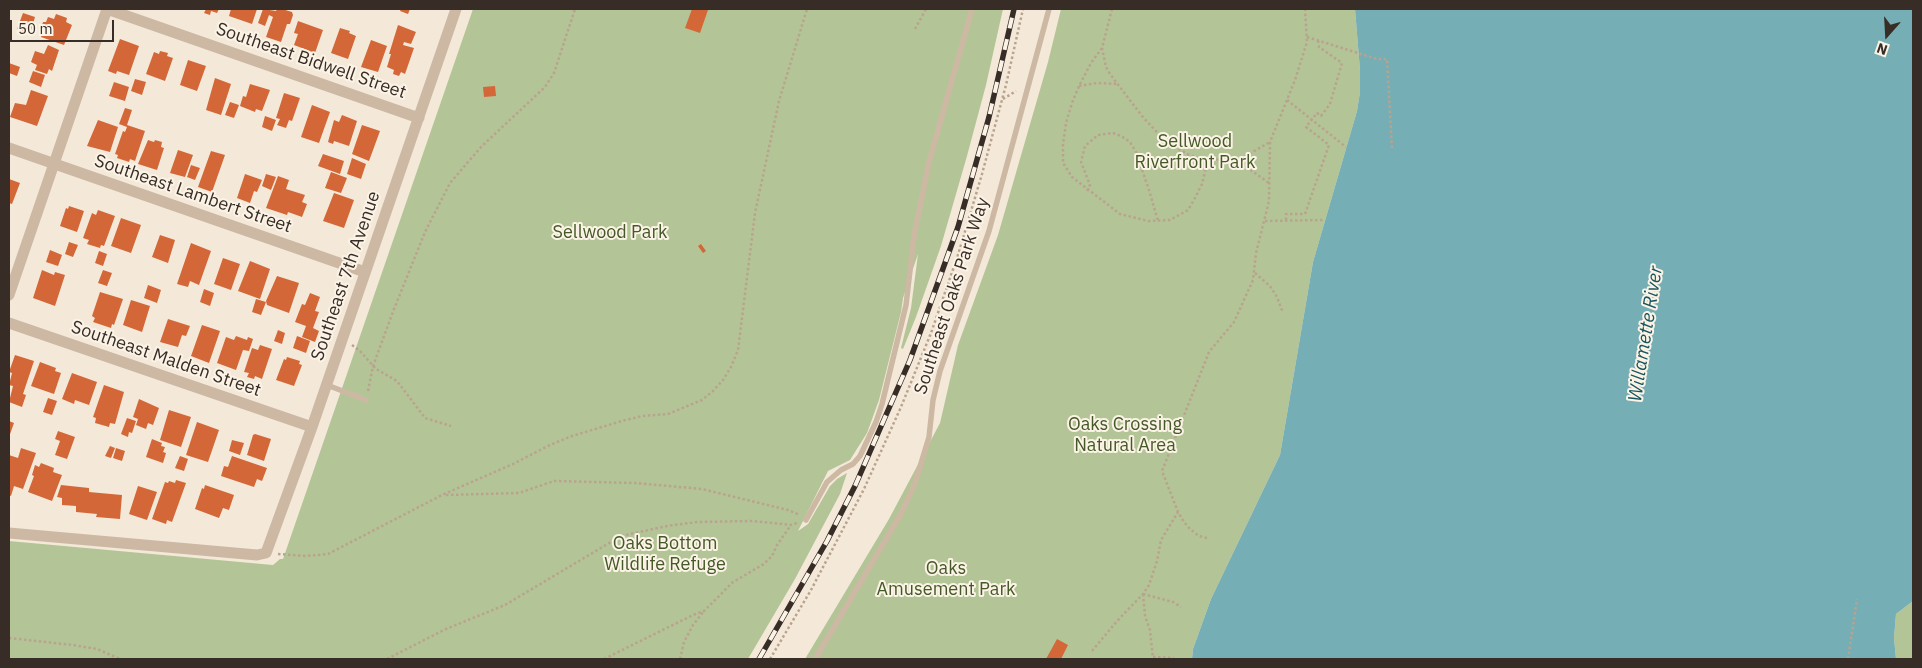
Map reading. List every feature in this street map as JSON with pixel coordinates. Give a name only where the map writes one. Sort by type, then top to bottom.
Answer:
[{"type":"street","name":"Southeast Bidwell Street","points":[[107,9],[419,118]]},
{"type":"street","points":[[9,295],[107,9]]},
{"type":"street","name":"Southeast 7th Avenue","points":[[266,553],[327,385],[456,9]]},
{"type":"street","name":"Southeast Lambert Street","points":[[9,148],[366,272]]},
{"type":"street","name":"Southeast Malden Street","points":[[9,323],[312,427]]},
{"type":"street","points":[[9,533],[257,555],[266,553]]},
{"type":"lane","points":[[806,520],[827,482],[841,470],[853,464],[860,456],[882,404],[906,305],[914,236],[930,162],[972,9]]},
{"type":"lane","name":"Southeast Oaks Park Way","points":[[815,659],[902,512],[915,483],[930,437],[933,400],[942,364],[989,231],[1049,9]]},
{"type":"lane","points":[[327,385],[366,400]]},
{"type":"path","points":[[366,400],[373,366],[425,232],[450,183],[481,147],[545,87],[554,73],[575,9]]},
{"type":"path","points":[[266,553],[306,556],[328,554],[442,495],[572,436],[629,419],[668,414],[684,409],[702,400],[723,380],[738,350],[755,213],[779,101],[807,9]]},
{"type":"path","points":[[915,28],[926,9]]},
{"type":"path","points":[[770,659],[811,590],[860,498],[883,448],[930,333],[958,255],[982,174],[1006,85],[1023,9]]},
{"type":"path","points":[[1112,9],[1102,48],[1091,63],[1072,103],[1066,123],[1062,163],[1072,177],[1120,214],[1158,221],[1170,220],[1188,210],[1202,184],[1208,159]]},
{"type":"path","points":[[1207,538],[1199,536],[1190,530],[1178,512],[1162,471],[1209,352],[1234,322],[1255,273],[1256,253],[1265,221],[1269,183],[1270,142],[1302,59],[1307,37],[1305,9]]},
{"type":"path","points":[[1307,37],[1376,59],[1387,60],[1392,149]]},
{"type":"path","points":[[1286,220],[1286,214],[1305,214],[1329,144],[1306,127],[1317,113],[1321,116],[1330,104],[1342,63],[1319,47],[1318,40]]},
{"type":"path","points":[[1102,48],[1106,67],[1117,84],[1163,139],[1187,154],[1208,159],[1237,161],[1249,167],[1269,183]]},
{"type":"path","points":[[1079,86],[1097,83],[1117,84]]},
{"type":"path","points":[[1287,100],[1346,146]]},
{"type":"path","points":[[1087,190],[1090,185],[1081,162],[1086,146],[1098,135],[1113,133],[1121,136],[1130,142],[1136,152],[1158,221]]},
{"type":"path","points":[[1237,161],[1270,142]]},
{"type":"path","points":[[1265,221],[1325,220]]},
{"type":"path","points":[[1255,273],[1270,286],[1277,297],[1283,313]]},
{"type":"path","points":[[343,338],[360,351],[373,366],[396,381],[425,418],[451,426]]},
{"type":"path","points":[[442,495],[519,493],[554,481],[635,482],[702,489],[788,510],[797,513],[806,520]]},
{"type":"path","points":[[1092,651],[1149,585],[1157,561],[1161,540],[1178,512]]},
{"type":"path","points":[[387,659],[446,629],[505,605],[621,536],[667,526],[697,522],[753,521],[791,525],[806,520]]},
{"type":"path","points":[[680,659],[684,642],[693,625],[704,611],[733,582],[748,575],[768,560],[791,525]]},
{"type":"path","points":[[1143,594],[1173,602],[1181,607]]},
{"type":"path","points":[[1143,594],[1153,658],[1174,658]]},
{"type":"path","points":[[1848,659],[1857,599]]},
{"type":"path","points":[[604,659],[663,629],[704,611]]},
{"type":"path","points":[[9,638],[97,649],[120,659]]},
{"type":"green space","points":[[473,9],[1003,9],[986,85],[967,156],[941,246],[916,317],[903,349],[901,348],[911,308],[918,254],[903,298],[879,400],[867,433],[850,460],[828,471],[798,531],[808,524],[830,486],[847,473],[840,494],[795,579],[748,659],[9,659],[9,541],[273,565],[280,559],[283,559]]},
{"type":"green space","points":[[1061,9],[1355,9],[1360,70],[1360,92],[1357,111],[1313,262],[1280,455],[1211,599],[1193,649],[1192,659],[805,659],[889,519],[940,423],[958,345],[998,235],[1048,62]]},
{"type":"green space","points":[[1913,601],[1913,659],[1896,659],[1894,638],[1896,614]]},
{"type":"water","name":"Willamette River","points":[[1355,9],[1913,9],[1913,601],[1896,614],[1894,638],[1896,659],[1192,659],[1193,649],[1211,599],[1280,455],[1313,262],[1357,111],[1360,92],[1360,70]]},
{"type":"building","points":[[206,9],[219,9],[217,13],[211,11],[210,15],[204,13]]},
{"type":"building","points":[[231,9],[257,9],[252,24],[229,16]]},
{"type":"building","points":[[263,9],[276,11],[277,9],[282,9],[292,12],[290,24],[287,24],[281,42],[266,37],[273,17],[269,15],[265,26],[258,23]]},
{"type":"building","points":[[401,9],[410,9],[408,14],[400,11]]},
{"type":"building","points":[[692,9],[708,10],[700,33],[685,28]]},
{"type":"building","points":[[23,13],[35,17],[30,34],[17,29]]},
{"type":"building","points":[[56,14],[67,18],[66,22],[72,25],[64,45],[41,37],[42,34],[40,33],[43,22],[46,22],[48,17],[54,19]]},
{"type":"building","points":[[298,21],[323,30],[315,53],[294,45],[298,34],[294,33]]},
{"type":"building","points":[[398,25],[416,32],[411,44],[404,42],[403,45],[414,48],[405,74],[401,72],[399,76],[393,74],[394,70],[387,67]]},
{"type":"building","points":[[340,28],[350,31],[349,33],[356,36],[348,59],[331,53]]},
{"type":"building","points":[[120,39],[139,46],[129,75],[117,71],[116,74],[108,71]]},
{"type":"building","points":[[371,40],[387,46],[378,72],[361,67]]},
{"type":"building","points":[[48,45],[59,50],[52,71],[49,69],[47,74],[35,70],[37,65],[31,62],[35,51],[44,54]]},
{"type":"building","points":[[160,51],[168,53],[167,56],[173,58],[165,81],[146,74],[154,52],[159,54]]},
{"type":"building","points":[[188,60],[206,66],[197,91],[180,85]]},
{"type":"building","points":[[9,63],[20,67],[17,76],[9,73]]},
{"type":"building","points":[[33,71],[45,75],[41,87],[29,82]]},
{"type":"building","points":[[215,78],[231,84],[221,115],[206,110]]},
{"type":"building","points":[[135,79],[146,82],[142,95],[131,91]]},
{"type":"building","points":[[114,82],[129,87],[125,101],[109,96]]},
{"type":"building","points":[[250,84],[270,90],[262,111],[256,109],[255,112],[240,106],[243,96],[246,97]]},
{"type":"building","points":[[495,86],[496,96],[484,97],[483,87]]},
{"type":"building","points":[[31,90],[48,96],[37,126],[10,117],[15,103],[26,105]]},
{"type":"building","points":[[284,93],[300,98],[292,121],[289,120],[286,128],[277,125],[280,119],[276,118]]},
{"type":"building","points":[[230,102],[239,105],[234,118],[225,115]]},
{"type":"building","points":[[312,105],[330,112],[319,143],[301,137]]},
{"type":"building","points":[[125,108],[132,110],[127,125],[145,131],[135,161],[130,159],[129,162],[117,158],[118,155],[115,154],[123,131],[125,132],[127,127],[119,124]]},
{"type":"building","points":[[342,115],[357,121],[349,146],[334,141],[333,144],[328,142],[334,120],[339,122]]},
{"type":"building","points":[[265,116],[276,120],[272,131],[262,127]]},
{"type":"building","points":[[98,120],[118,127],[110,152],[87,146]]},
{"type":"building","points":[[362,125],[380,131],[369,161],[352,154]]},
{"type":"building","points":[[148,140],[162,142],[161,147],[164,148],[157,170],[138,164]]},
{"type":"building","points":[[178,150],[193,155],[185,177],[170,173]]},
{"type":"building","points":[[211,151],[225,155],[212,192],[198,187]]},
{"type":"building","points":[[323,154],[344,161],[340,174],[318,166]]},
{"type":"building","points":[[352,158],[366,164],[361,179],[347,174]]},
{"type":"building","points":[[191,165],[200,168],[195,180],[187,177]]},
{"type":"building","points":[[331,172],[347,178],[341,193],[325,188]]},
{"type":"building","points":[[245,174],[262,180],[257,192],[254,191],[250,203],[237,198]]},
{"type":"building","points":[[266,174],[276,177],[271,190],[262,186]]},
{"type":"building","points":[[278,176],[289,180],[286,189],[305,195],[302,202],[307,204],[302,217],[288,212],[287,215],[266,208]]},
{"type":"building","points":[[9,179],[20,183],[12,204],[9,203]]},
{"type":"building","points":[[334,193],[354,200],[344,228],[323,221]]},
{"type":"building","points":[[69,206],[84,211],[77,232],[60,226],[66,208],[68,209]]},
{"type":"building","points":[[98,210],[115,216],[104,246],[101,245],[100,248],[87,244],[89,240],[83,238],[92,213],[96,215]]},
{"type":"building","points":[[121,218],[141,225],[131,253],[111,246]]},
{"type":"building","points":[[160,235],[175,240],[168,263],[152,257]]},
{"type":"building","points":[[69,242],[78,245],[73,257],[65,254]]},
{"type":"building","points":[[191,243],[211,251],[199,285],[190,281],[188,287],[177,284]]},
{"type":"building","points":[[701,244],[706,251],[703,253],[698,246]]},
{"type":"building","points":[[50,250],[62,255],[58,266],[46,262]]},
{"type":"building","points":[[99,251],[107,254],[103,266],[95,263]]},
{"type":"building","points":[[223,258],[240,264],[231,290],[214,284]]},
{"type":"building","points":[[250,261],[270,269],[260,299],[238,291]]},
{"type":"building","points":[[42,270],[54,275],[55,272],[65,275],[55,306],[33,298]]},
{"type":"building","points":[[103,270],[112,273],[107,286],[98,283]]},
{"type":"building","points":[[277,276],[299,283],[289,313],[267,305],[266,301]]},
{"type":"building","points":[[148,285],[161,290],[157,303],[144,298]]},
{"type":"building","points":[[204,289],[214,293],[210,306],[200,302]]},
{"type":"building","points":[[100,292],[123,299],[114,325],[112,324],[111,328],[93,322],[95,318],[92,316]]},
{"type":"building","points":[[310,293],[320,297],[315,311],[319,312],[313,328],[319,331],[315,342],[302,337],[306,326],[295,322],[302,304],[305,305]]},
{"type":"building","points":[[256,299],[266,302],[261,315],[252,312]]},
{"type":"building","points":[[131,300],[150,306],[142,332],[123,325]]},
{"type":"building","points":[[168,319],[190,326],[186,336],[182,335],[178,347],[160,342]]},
{"type":"building","points":[[202,325],[220,331],[209,363],[191,356]]},
{"type":"building","points":[[278,330],[285,333],[282,344],[274,341]]},
{"type":"building","points":[[236,336],[247,340],[248,337],[253,339],[249,351],[243,350],[236,370],[217,363],[226,337],[234,340]]},
{"type":"building","points":[[297,336],[310,341],[306,353],[293,348]]},
{"type":"building","points":[[260,345],[272,349],[262,379],[255,376],[254,379],[247,377],[249,373],[244,372],[252,348],[258,350]]},
{"type":"building","points":[[15,355],[34,361],[23,394],[26,395],[22,407],[9,402],[13,386],[9,385],[12,373],[9,372]]},
{"type":"building","points":[[287,357],[300,361],[299,364],[302,365],[294,386],[276,380],[284,359],[286,360]]},
{"type":"building","points":[[40,362],[56,368],[55,371],[61,373],[54,394],[31,386]]},
{"type":"building","points":[[72,373],[97,382],[89,405],[75,400],[74,404],[62,399]]},
{"type":"building","points":[[104,385],[124,392],[115,424],[110,423],[109,427],[95,423],[96,418],[93,417]]},
{"type":"building","points":[[48,398],[57,401],[52,415],[43,412]]},
{"type":"building","points":[[139,399],[159,408],[153,425],[148,423],[146,429],[136,425],[138,419],[133,417]]},
{"type":"building","points":[[169,410],[191,417],[181,447],[160,440]]},
{"type":"building","points":[[127,418],[136,421],[132,433],[129,432],[128,437],[121,434]]},
{"type":"building","points":[[9,421],[14,423],[9,437]]},
{"type":"building","points":[[197,422],[219,430],[208,462],[186,455]]},
{"type":"building","points":[[58,431],[75,437],[67,459],[55,455],[60,441],[55,439]]},
{"type":"building","points":[[253,435],[271,439],[264,461],[247,455]]},
{"type":"building","points":[[152,439],[162,443],[161,446],[165,447],[163,452],[166,453],[163,463],[146,457]]},
{"type":"building","points":[[232,440],[244,443],[240,455],[229,451]]},
{"type":"building","points":[[110,446],[115,448],[111,458],[105,456]]},
{"type":"building","points":[[21,448],[36,453],[23,489],[14,486],[11,496],[9,495],[9,455],[18,458]]},
{"type":"building","points":[[116,448],[125,451],[122,461],[113,458]]},
{"type":"building","points":[[180,456],[188,459],[184,471],[175,468]]},
{"type":"building","points":[[232,456],[267,468],[262,481],[257,479],[254,487],[221,476],[224,466],[228,467]]},
{"type":"building","points":[[41,463],[54,468],[53,472],[62,475],[52,501],[28,492],[34,476],[32,475],[35,465],[39,467]]},
{"type":"building","points":[[176,480],[186,483],[172,522],[167,520],[166,524],[152,519],[165,482],[175,483]]},
{"type":"building","points":[[61,485],[89,488],[89,492],[122,495],[120,519],[96,517],[97,514],[76,512],[76,506],[62,505],[62,498],[57,497]]},
{"type":"building","points":[[205,485],[234,495],[229,510],[223,508],[219,518],[195,509],[202,488],[204,489]]},
{"type":"building","points":[[138,486],[157,492],[147,520],[129,514]]},
{"type":"building","points":[[1057,639],[1068,645],[1061,659],[1046,659]]},
{"type":"railway","points":[[759,659],[827,541],[855,486],[910,360],[958,227],[989,117],[1014,9]]},
{"type":"park label","name":"Sellwood Riverfront Park","points":[[1195,152]]},
{"type":"park label","name":"Sellwood Park","points":[[610,233]]},
{"type":"park label","name":"Oaks Crossing Natural Area","points":[[1125,435]]},
{"type":"park label","name":"Oaks Bottom Wildlife Refuge","points":[[665,554]]},
{"type":"park label","name":"Oaks Amusement Park","points":[[946,579]]}]
